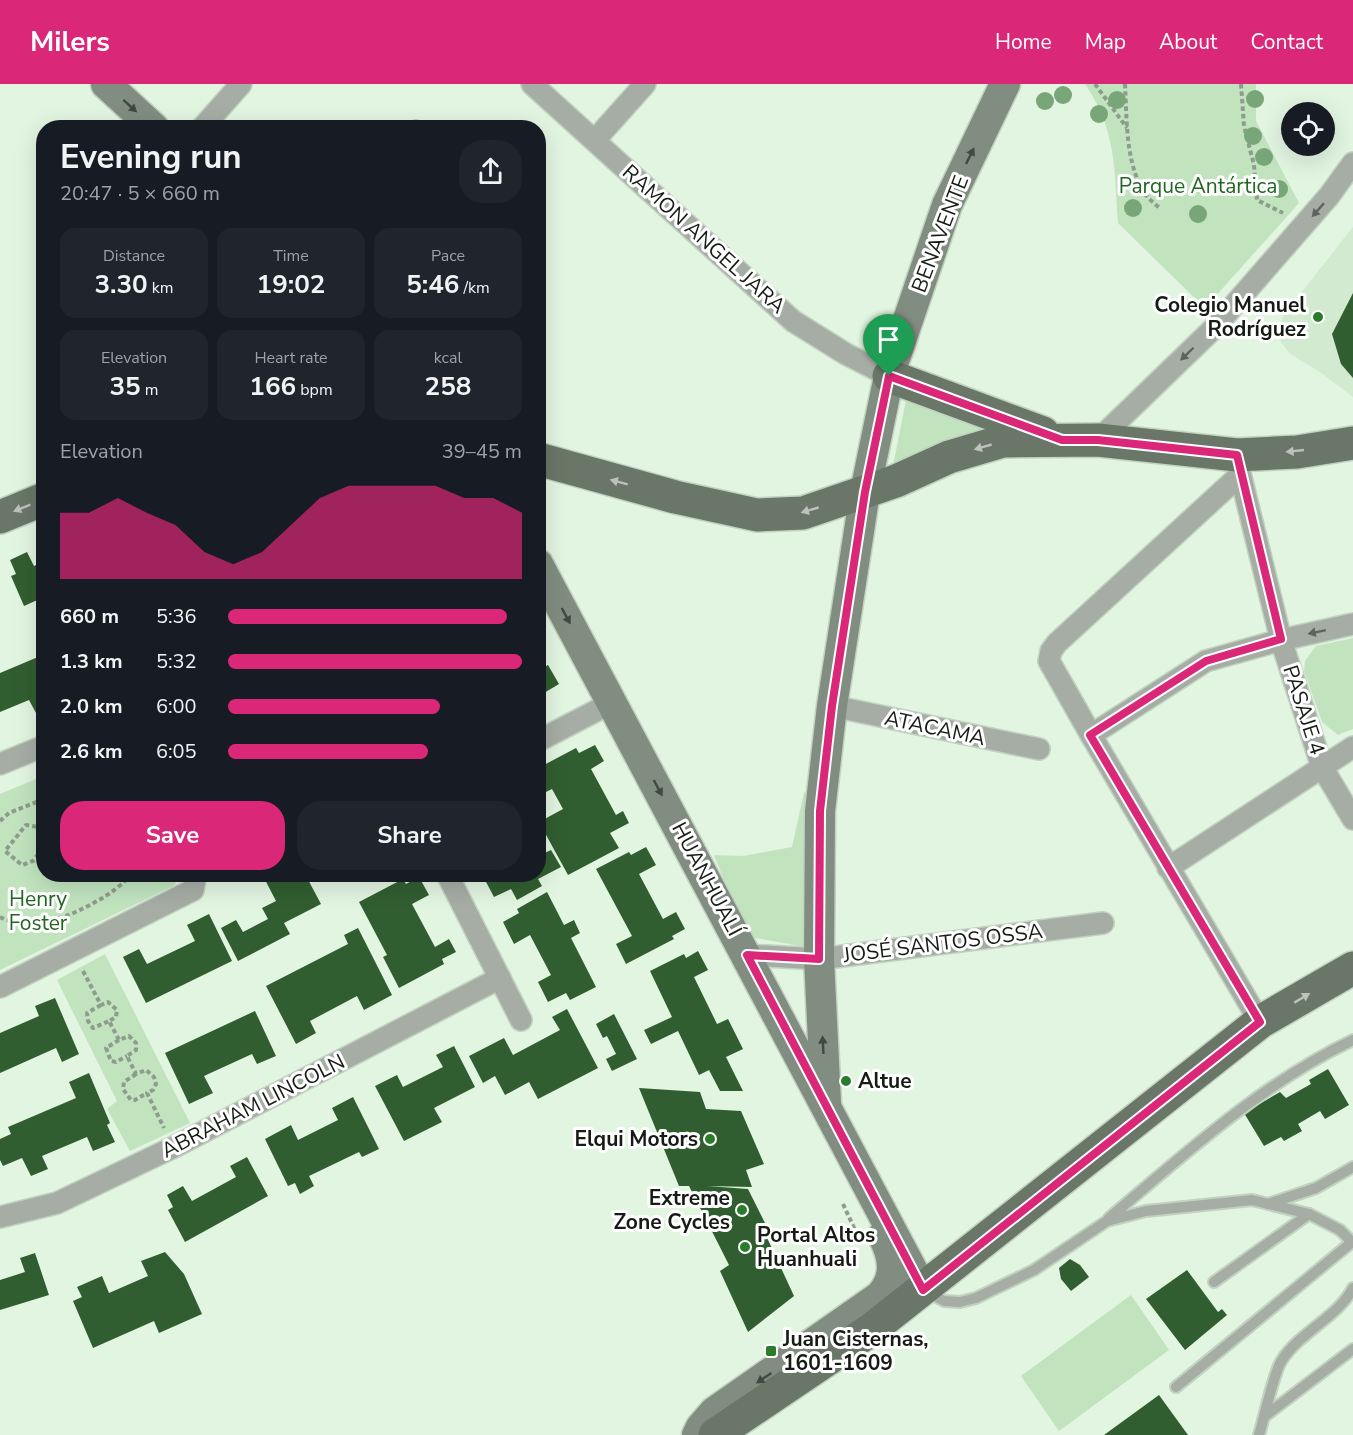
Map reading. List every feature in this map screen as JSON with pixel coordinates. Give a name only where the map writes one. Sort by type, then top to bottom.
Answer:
[{"type":"main road","points":[[106,84],[145,120]]},
{"type":"main road","name":"BENAVENTE","points":[[833,1116],[819,959],[820,811],[832,706],[865,492],[889,376],[947,205],[1005,84]]},
{"type":"main road","points":[[889,376],[1062,440]]},
{"type":"main road","points":[[546,461],[675,497],[756,515],[803,513],[865,492],[949,457],[1003,441],[1098,440],[1238,465],[1353,443]]},
{"type":"main road","points":[[0,517],[36,502]]},
{"type":"main road","name":"HUANHUALÍ","points":[[546,579],[833,1116],[923,1290]]},
{"type":"main road","points":[[715,1435],[872,1329],[1260,1022],[1353,968]]},
{"type":"main road","points":[[697,1435],[714,1413],[880,1296],[892,1279],[890,1251],[845,1162],[833,1116]]},
{"type":"street","points":[[209,120],[241,84]]},
{"type":"street","name":"RAMON ANGEL JARA","points":[[532,84],[596,140],[766,299],[793,321],[846,354],[889,376]]},
{"type":"street","points":[[596,140],[645,84]]},
{"type":"street","points":[[1098,440],[1214,328],[1329,196],[1353,163]]},
{"type":"street","points":[[1238,465],[1057,643],[1051,651],[1049,661],[1090,735],[1260,1022]]},
{"type":"street","name":"PASAJE 4","points":[[1238,465],[1281,639],[1322,767],[1353,819]]},
{"type":"street","points":[[1090,735],[1206,661],[1281,639],[1353,624]]},
{"type":"street","points":[[546,737],[613,702]]},
{"type":"street","name":"ATACAMA","points":[[832,706],[1039,749]]},
{"type":"street","points":[[1168,868],[1353,747]]},
{"type":"street","points":[[0,764],[36,749]]},
{"type":"street","points":[[0,987],[193,890],[194,882]]},
{"type":"street","points":[[451,882],[521,1020]]},
{"type":"street","name":"JOSÉ SANTOS OSSA","points":[[747,955],[819,959],[1103,923]]},
{"type":"street","name":"ABRAHAM LINCOLN","points":[[0,1217],[57,1203],[174,1148],[500,978]]},
{"type":"lane","points":[[923,1290],[944,1301],[960,1302],[976,1298],[1034,1270],[1107,1221],[1196,1145],[1268,1090],[1334,1049],[1353,1040]]},
{"type":"lane","points":[[1268,1204],[1316,1188],[1353,1167]]},
{"type":"lane","points":[[1107,1221],[1146,1211],[1252,1200],[1309,1214],[1340,1230],[1353,1242],[1176,1387]]},
{"type":"lane","points":[[1214,1282],[1309,1214]]},
{"type":"lane","points":[[1259,1435],[1280,1361],[1308,1331],[1341,1306],[1353,1288]]},
{"type":"lane","points":[[1265,1416],[1353,1349]]},
{"type":"path","points":[[1095,84],[1127,128]]},
{"type":"path","points":[[1125,84],[1127,128],[1135,175],[1145,194],[1161,209]]},
{"type":"path","points":[[1241,84],[1244,126],[1254,165],[1257,200]]},
{"type":"path","points":[[0,821],[9,813],[36,802]]},
{"type":"path","points":[[36,827],[26,825],[5,851],[22,865],[33,861],[36,857]]},
{"type":"path","points":[[0,917],[21,924],[48,922],[107,897],[125,882]]},
{"type":"path","points":[[73,952],[101,1005]]},
{"type":"path","points":[[108,1002],[117,1010],[116,1017],[93,1028],[88,1021],[87,1013],[101,1005],[108,1002]]},
{"type":"path","points":[[109,1021],[119,1040]]},
{"type":"path","points":[[129,1036],[136,1043],[136,1050],[114,1062],[108,1056],[106,1048],[119,1040],[129,1036]]},
{"type":"path","points":[[127,1056],[136,1074]]},
{"type":"path","points":[[146,1070],[154,1077],[156,1084],[153,1090],[131,1100],[125,1093],[124,1082],[136,1074],[146,1070]]},
{"type":"path","points":[[147,1093],[174,1148]]},
{"type":"shaded area","name":"Colegio Manuel Rodríguez","points":[[1353,227],[1353,397],[1320,372],[1290,354],[1281,342],[1279,333],[1280,323],[1286,312]]},
{"type":"green space","name":"Parque Antártica","points":[[1085,84],[1256,84],[1256,121],[1299,203],[1205,308],[1118,223],[1114,168],[1108,134],[1103,118]]},
{"type":"green space","points":[[906,400],[990,427],[893,466]]},
{"type":"green space","points":[[1353,638],[1353,729],[1338,735],[1322,722],[1304,671],[1305,661],[1316,646]]},
{"type":"green space","name":"Henry Foster","points":[[36,779],[36,882],[176,882],[173,886],[0,970],[0,794]]},
{"type":"green space","points":[[804,792],[821,802],[806,947],[755,938],[728,890],[714,855],[743,856],[792,847]]},
{"type":"green space","points":[[105,954],[190,1123],[130,1151],[107,1109],[117,1101],[57,980]]},
{"type":"green space","points":[[1131,1295],[1169,1350],[1059,1431],[1021,1376]]},
{"type":"building","points":[[1353,293],[1353,378],[1341,364],[1332,334]]},
{"type":"building","points":[[27,552],[34,566],[36,565],[36,601],[24,606],[11,576],[16,574],[10,560]]},
{"type":"building","points":[[36,658],[36,713],[29,700],[0,712],[0,673]]},
{"type":"building","points":[[548,665],[559,684],[546,692],[546,666]]},
{"type":"building","points":[[595,745],[604,761],[591,769],[616,815],[623,811],[629,823],[610,833],[619,848],[568,875],[546,835],[546,818],[563,809],[552,789],[546,792],[546,764],[576,748],[579,753]]},
{"type":"building","points":[[646,847],[656,865],[639,874],[663,919],[676,912],[685,929],[672,936],[674,939],[626,964],[616,944],[632,936],[596,869],[629,852],[631,855]]},
{"type":"building","points":[[551,850],[561,867],[546,875],[546,852]]},
{"type":"building","points":[[266,882],[309,882],[321,904],[284,923],[290,934],[238,961],[221,928],[236,920],[243,932],[268,919],[262,908],[276,901]]},
{"type":"building","points":[[397,882],[406,884],[422,882],[429,895],[412,904],[435,947],[449,939],[456,952],[442,959],[444,964],[399,988],[383,957],[387,955],[359,902]]},
{"type":"building","points":[[486,882],[540,882],[542,886],[517,900],[511,889],[494,897]]},
{"type":"building","points":[[547,892],[564,925],[574,920],[580,933],[571,938],[596,987],[570,1000],[566,993],[548,1002],[538,982],[551,975],[530,935],[514,944],[503,922],[519,913],[517,909]]},
{"type":"building","points":[[209,914],[232,961],[146,1003],[123,957],[139,949],[147,964],[195,941],[187,925]]},
{"type":"building","points":[[358,928],[392,995],[364,1010],[357,996],[310,1021],[316,1033],[296,1044],[266,986],[348,944],[344,935]]},
{"type":"building","points":[[698,951],[708,970],[694,977],[717,1024],[728,1019],[743,1049],[726,1057],[743,1091],[720,1091],[709,1070],[699,1075],[678,1031],[651,1044],[644,1030],[672,1017],[650,971],[684,954],[686,958]]},
{"type":"building","points":[[55,998],[79,1054],[62,1062],[56,1048],[0,1073],[0,1033],[39,1016],[35,1006]]},
{"type":"building","points":[[567,1009],[598,1068],[538,1099],[529,1082],[505,1095],[495,1076],[483,1083],[469,1056],[504,1038],[513,1055],[560,1030],[552,1017]]},
{"type":"building","points":[[255,1011],[276,1056],[257,1064],[252,1054],[204,1076],[213,1093],[189,1104],[165,1053]]},
{"type":"building","points":[[614,1014],[637,1059],[612,1071],[606,1059],[616,1054],[607,1036],[603,1038],[596,1024]]},
{"type":"building","points":[[454,1046],[475,1087],[434,1108],[442,1122],[404,1141],[375,1086],[397,1075],[403,1087],[443,1067],[436,1055]]},
{"type":"building","points":[[1328,1069],[1349,1105],[1325,1119],[1320,1111],[1298,1124],[1302,1131],[1284,1141],[1281,1137],[1264,1146],[1244,1113],[1280,1092],[1286,1098],[1311,1084],[1309,1080]]},
{"type":"building","points":[[89,1073],[110,1123],[107,1125],[115,1142],[93,1151],[87,1137],[42,1156],[48,1169],[31,1176],[22,1158],[3,1166],[0,1160],[0,1139],[11,1134],[8,1127],[76,1098],[69,1082]]},
{"type":"building","points":[[639,1088],[700,1092],[706,1109],[741,1111],[764,1164],[746,1170],[752,1187],[707,1186],[748,1189],[766,1225],[763,1229],[794,1296],[748,1332],[720,1271],[729,1265],[689,1186],[679,1186]]},
{"type":"building","points":[[353,1097],[379,1149],[362,1157],[359,1152],[309,1176],[314,1186],[300,1194],[295,1183],[288,1186],[265,1139],[291,1125],[298,1140],[338,1120],[332,1108]]},
{"type":"building","points":[[247,1157],[268,1196],[185,1242],[168,1210],[173,1207],[167,1195],[183,1186],[192,1201],[236,1177],[230,1166]]},
{"type":"building","points":[[165,1252],[184,1274],[202,1314],[159,1333],[154,1321],[93,1348],[73,1301],[82,1297],[77,1287],[102,1276],[109,1293],[148,1276],[141,1261]]},
{"type":"building","points":[[35,1253],[49,1295],[0,1310],[0,1280],[25,1272],[20,1258]]},
{"type":"building","points":[[1070,1259],[1080,1265],[1089,1277],[1071,1291],[1061,1279],[1059,1268]]},
{"type":"building","points":[[1187,1270],[1218,1312],[1222,1309],[1227,1315],[1185,1350],[1146,1299]]},
{"type":"building","points":[[1159,1395],[1188,1435],[1104,1435]]},
{"type":"place","name":"Colegio Manuel Rodríguez","points":[[1318,317]]},
{"type":"place","name":"Altue","points":[[846,1081]]},
{"type":"place","name":"Elqui Motors","points":[[710,1139]]},
{"type":"place","name":"Extreme Zone Cycles","points":[[742,1210]]},
{"type":"place","name":"Portal Altos Huanhuali","points":[[745,1247]]},
{"type":"place","name":"Juan Cisternas, 1601-1609","points":[[771,1351]]},
{"type":"route","points":[[889,376],[916,388],[1062,440],[1098,440],[1237,455],[1281,639],[1206,661],[1090,735],[1260,1022],[923,1290],[747,955],[819,959],[820,811],[832,706],[865,492],[889,376]]}]
